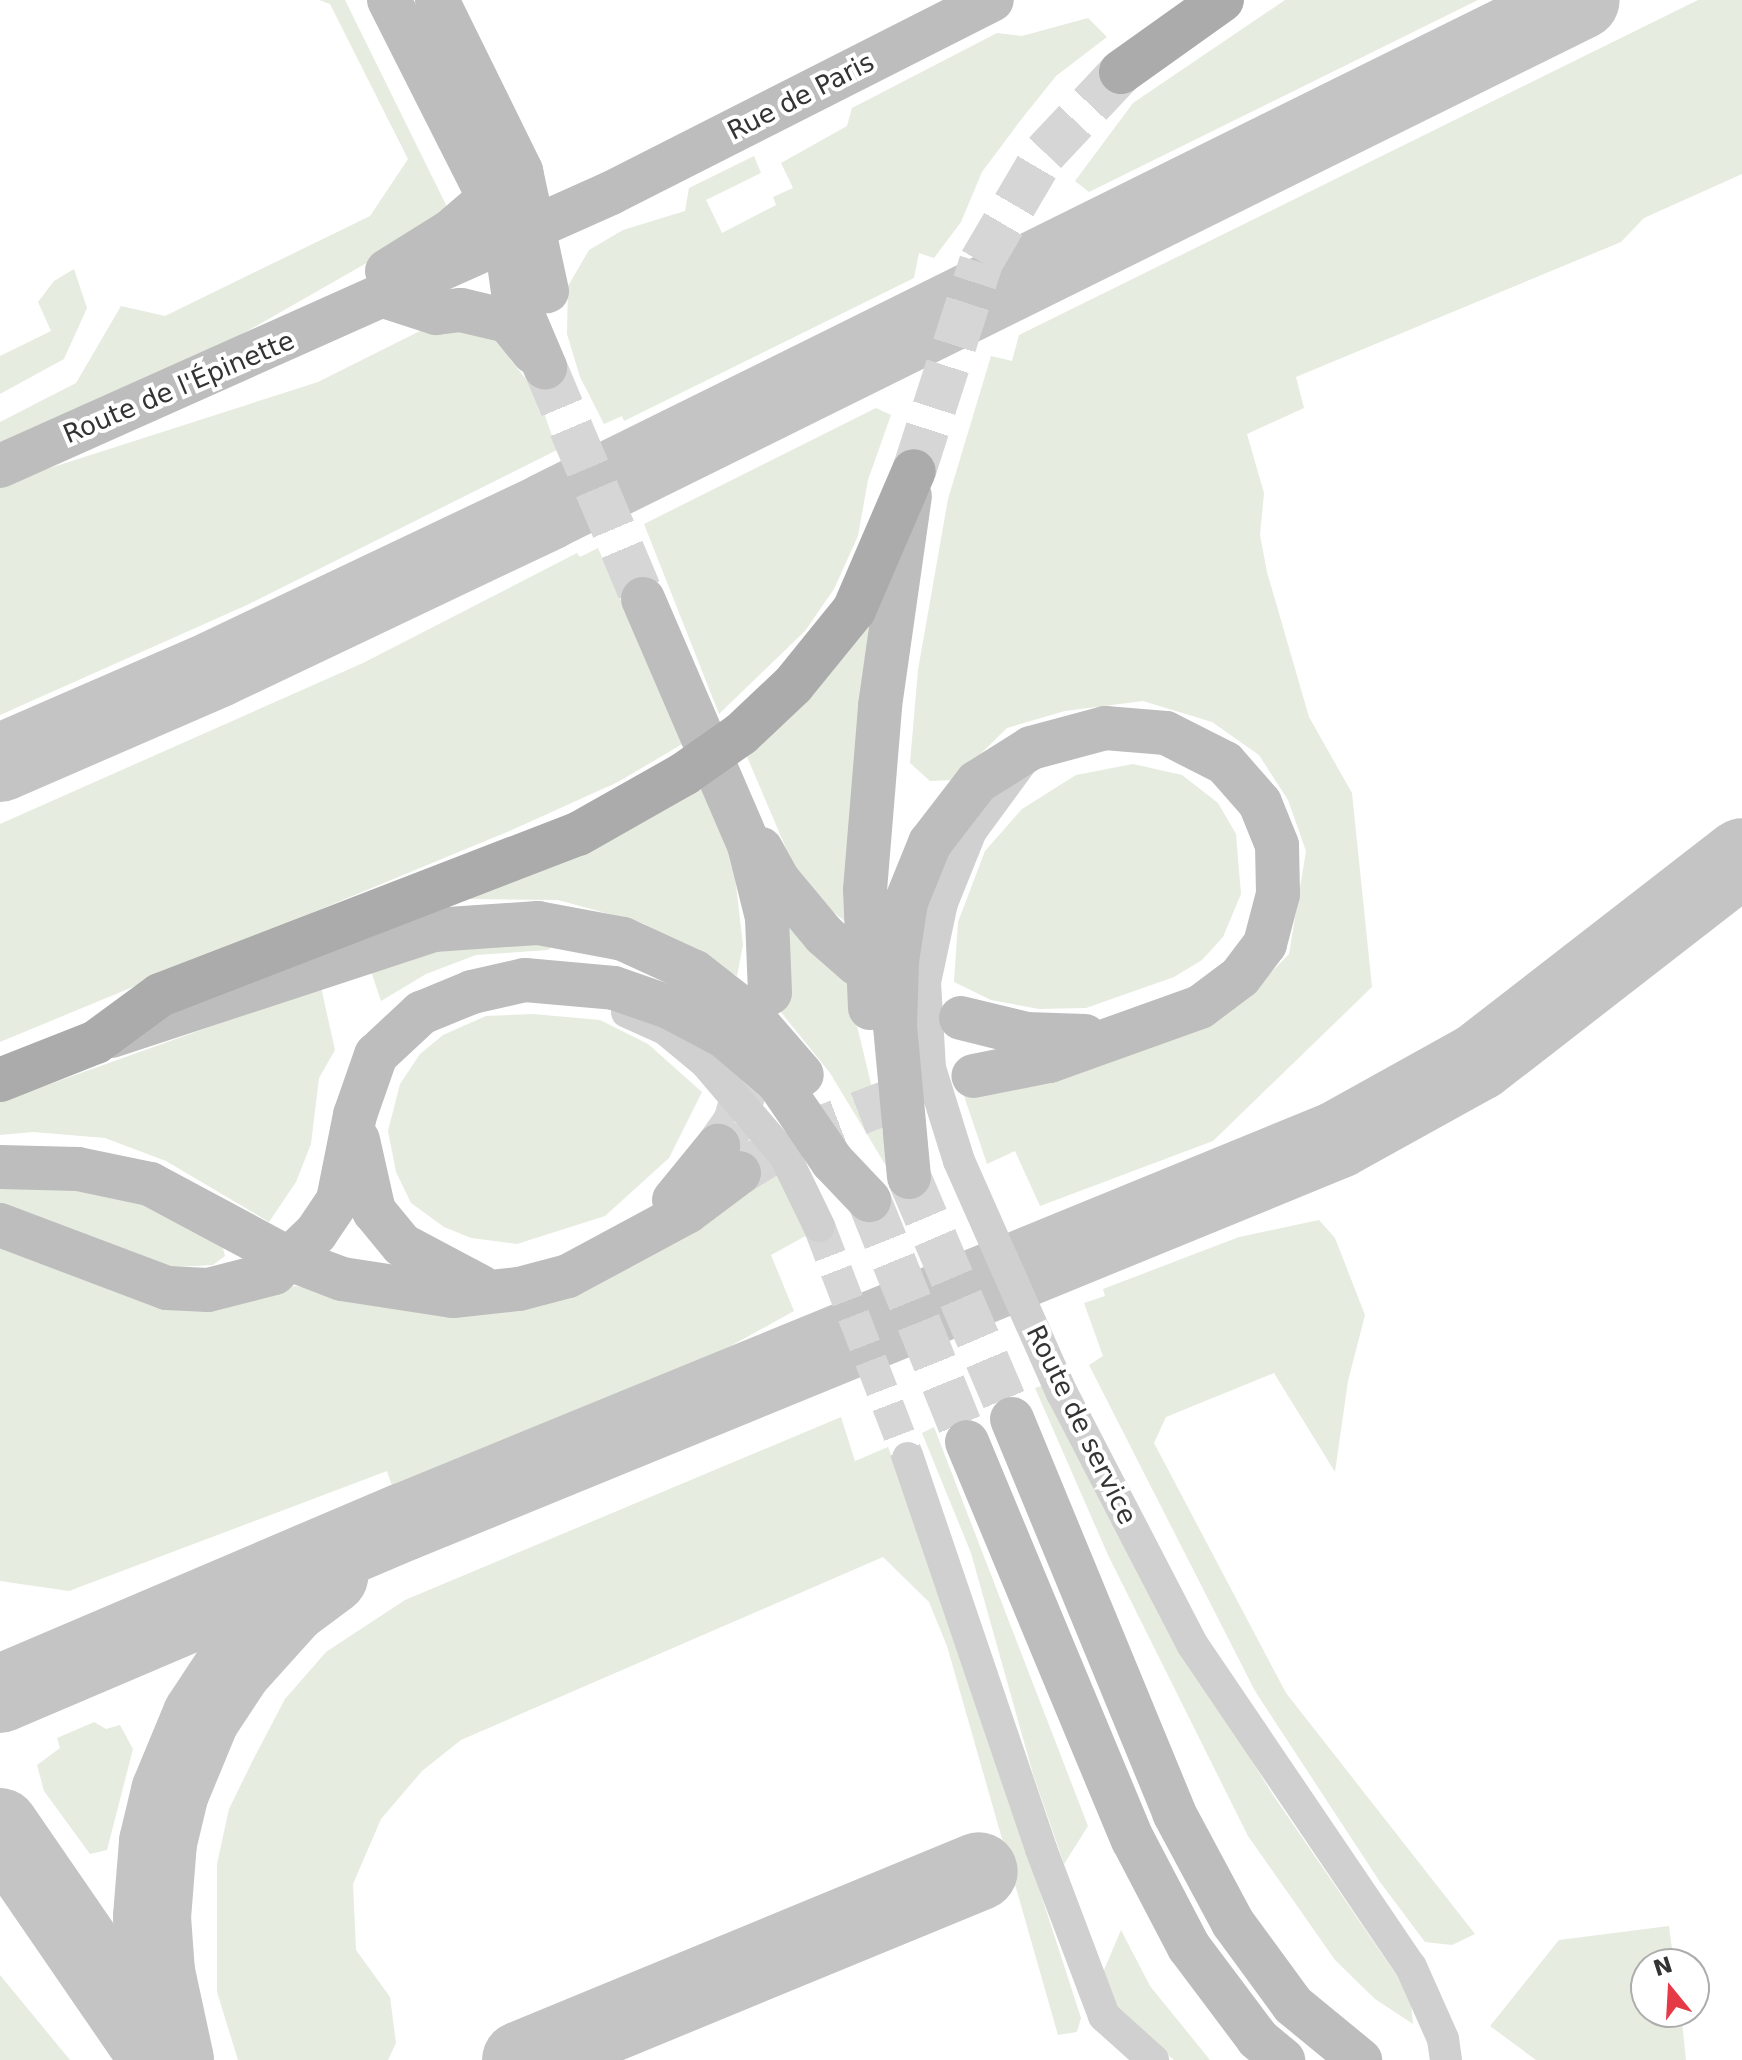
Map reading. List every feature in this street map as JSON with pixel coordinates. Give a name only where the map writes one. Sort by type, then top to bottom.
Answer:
[{"type":"main road","points":[[389,0],[505,184]]},
{"type":"main road","points":[[437,0],[505,184],[520,235],[513,292],[545,367]]},
{"type":"main road","name":"Rue de Paris","points":[[547,291],[520,235],[611,193],[992,0]]},
{"type":"main road","points":[[1121,72],[1222,0]]},
{"type":"main road","points":[[505,184],[451,231],[372,281],[373,303],[436,313],[461,310],[508,321],[545,367]]},
{"type":"main road","name":"Rue de Paris","points":[[545,367],[547,291],[570,234],[611,193]]},
{"type":"main road","name":"Route de l'Épinette","points":[[0,466],[373,303],[520,235]]},
{"type":"main road","points":[[96,1042],[160,995],[578,834],[684,774],[741,734],[793,685],[854,610],[914,471],[880,706],[865,890],[872,1035],[909,1177],[895,1025],[906,902],[930,843],[977,782],[1031,748],[1105,728],[1166,733],[1225,763],[1260,803],[1277,845],[1278,894],[1265,944],[1240,977],[1200,1007],[1049,1061],[973,1076]]},
{"type":"main road","points":[[643,599],[727,788],[779,881],[824,935],[857,964]]},
{"type":"main road","points":[[727,788],[767,918],[770,993]]},
{"type":"main road","points":[[0,1080],[96,1042],[434,930],[538,923],[623,939],[695,972],[750,1015],[796,1066],[869,1200],[832,1161],[778,1082],[724,1036],[669,1007],[614,988],[525,980],[472,992],[421,1013],[376,1055],[355,1115],[338,1200],[292,1260],[251,1282],[208,1290],[167,1288],[0,1225]]},
{"type":"main road","points":[[961,1018],[1026,1034],[1088,1036],[1147,1026]]},
{"type":"main road","points":[[355,1115],[374,1211],[402,1245],[477,1287],[519,1289]]},
{"type":"main road","points":[[0,1167],[78,1169],[150,1184],[292,1260],[342,1279],[398,1291],[453,1296],[519,1289],[568,1276],[631,1243],[697,1177],[728,1160]]},
{"type":"main road","points":[[1012,1419],[1174,1813],[1233,1923],[1293,2005],[1360,2060]]},
{"type":"main road","points":[[967,1442],[1133,1840],[1189,1947],[1258,2039],[1283,2060]]},
{"type":"street","name":"Route de service","points":[[1031,748],[971,831],[942,903],[925,982],[930,1068],[959,1161],[1062,1393],[1192,1644],[1411,1967],[1443,2039],[1446,2060]]},
{"type":"street","points":[[525,980],[626,1012],[665,1029],[705,1062],[785,1156],[819,1226]]},
{"type":"street","points":[[908,1458],[1104,2016],[1153,2060]]},
{"type":"shaded area","points":[[319,0],[345,0],[451,215],[177,371],[0,443],[0,422],[76,383],[121,306],[165,316],[370,216],[408,159],[330,4]]},
{"type":"shaded area","points":[[1285,0],[1478,0],[1089,192],[1075,181],[1133,103]]},
{"type":"shaded area","points":[[1698,0],[1742,0],[1742,174],[1644,218],[1621,242],[1296,377],[1304,408],[1247,434],[1264,493],[1260,535],[1267,572],[1309,717],[1352,793],[1372,987],[1213,1141],[1040,1206],[1015,1151],[987,1164],[962,1090],[1256,988],[1289,954],[1306,851],[1288,800],[1259,755],[1212,722],[1143,701],[1065,711],[1007,728],[954,780],[930,781],[910,763],[918,670],[948,499],[991,356],[1012,361],[1019,335]]},
{"type":"shaded area","points":[[1088,18],[1107,37],[1056,76],[982,172],[961,222],[934,258],[919,253],[914,278],[624,421],[622,416],[604,424],[580,377],[567,334],[568,286],[589,250],[623,230],[685,211],[689,188],[754,156],[761,173],[706,200],[722,233],[776,205],[773,197],[793,188],[781,163],[847,126],[852,108],[997,33],[1022,36]]},
{"type":"shaded area","points":[[74,269],[87,308],[64,359],[0,394],[0,356],[51,331],[38,302],[54,281]]},
{"type":"shaded area","points":[[438,322],[502,335],[510,359],[537,393],[557,450],[247,605],[0,715],[0,484],[318,382]]},
{"type":"shaded area","points":[[876,408],[891,415],[868,480],[858,536],[834,589],[805,631],[719,714],[644,524]]},
{"type":"shaded area","points":[[598,548],[684,743],[618,782],[514,829],[0,1042],[0,824],[363,663],[577,553],[580,557]]},
{"type":"shaded area","points":[[883,587],[853,928],[826,906],[794,867],[745,752]]},
{"type":"shaded area","points":[[1133,764],[1182,775],[1218,803],[1236,834],[1241,894],[1223,937],[1202,960],[1174,977],[1086,1008],[1039,1009],[991,1000],[954,982],[958,922],[985,851],[1022,809],[1076,775]]},
{"type":"shaded area","points":[[701,782],[733,860],[743,945],[737,976],[642,923],[558,900],[466,899]]},
{"type":"shaded area","points":[[784,907],[853,976],[852,1005],[894,1179],[830,1073],[776,1006]]},
{"type":"shaded area","points":[[556,943],[548,950],[476,955],[426,974],[381,1001],[371,971],[440,949]]},
{"type":"shaded area","points":[[321,987],[335,1050],[319,1078],[311,1144],[296,1182],[269,1222],[166,1161],[105,1138],[33,1132],[0,1135],[0,1102]]},
{"type":"shaded area","points":[[533,1014],[600,1020],[648,1044],[702,1092],[669,1158],[605,1216],[517,1244],[471,1238],[444,1227],[411,1203],[396,1172],[388,1131],[400,1084],[420,1054],[443,1035],[486,1016]]},
{"type":"shaded area","points":[[778,1171],[811,1233],[771,1255],[794,1311],[436,1509],[392,1486],[387,1471],[69,1591],[0,1581],[0,1237],[218,1300],[295,1286],[341,1292],[638,1259]]},
{"type":"shaded area","points":[[0,1178],[124,1192],[220,1237],[225,1256],[213,1265],[156,1268],[0,1205]]},
{"type":"shaded area","points":[[1319,1220],[1335,1238],[1365,1315],[1348,1381],[1335,1472],[1274,1373],[1166,1417],[1154,1443],[1286,1693],[1475,1934],[1452,1945],[1425,1942],[1380,1882],[1255,1691],[1089,1365],[1103,1356],[1084,1303],[1105,1296],[1103,1289],[1239,1237]]},
{"type":"shaded area","points":[[1047,1384],[1164,1618],[1273,1795],[1410,1995],[1413,2024],[1375,1999],[1335,1960],[1248,1836],[1108,1555],[1035,1388]]},
{"type":"shaded area","points":[[841,1417],[855,1461],[888,1447],[944,1595],[1081,2018],[1077,2032],[1058,2035],[947,1646],[929,1602],[883,1557],[461,1740],[422,1771],[381,1819],[353,1884],[356,1950],[390,1997],[396,2043],[388,2060],[238,2060],[217,1992],[217,1864],[229,1809],[253,1760],[285,1699],[326,1652],[405,1600]]},
{"type":"shaded area","points":[[934,1427],[1088,1826],[1064,1864],[1033,1774],[971,1553],[922,1433]]},
{"type":"shaded area","points":[[94,1722],[106,1729],[120,1725],[133,1749],[107,1850],[90,1854],[44,1791],[37,1765],[60,1748],[57,1738]]},
{"type":"shaded area","points":[[1669,1926],[1672,1948],[1630,1948],[1630,2028],[1683,2028],[1686,2060],[1536,2060],[1490,2026],[1559,1940]]},
{"type":"shaded area","points":[[1121,1930],[1150,1986],[1210,2060],[1174,2060],[1125,2020],[1101,1977]]},
{"type":"shaded area","points":[[0,1975],[70,2060],[0,2060]]},
{"type":"taxiway","points":[[0,763],[216,669],[548,511],[1581,0]]},
{"type":"taxiway","points":[[0,1694],[404,1522],[1337,1140],[1478,1062],[1742,857]]},
{"type":"taxiway","points":[[175,2060],[156,1972],[152,1917],[158,1842],[170,1792],[201,1717],[234,1667],[290,1605],[329,1576]]},
{"type":"taxiway","points":[[0,1827],[160,2060]]},
{"type":"taxiway","points":[[521,2060],[979,1871]]},
{"type":"tunnel","points":[[914,471],[981,262],[1045,153],[1121,72]]},
{"type":"tunnel","points":[[545,367],[643,599]]},
{"type":"tunnel","points":[[718,1146],[735,1122],[764,1027]]},
{"type":"tunnel","points":[[739,1173],[797,1137],[935,1084]]},
{"type":"tunnel","points":[[909,1177],[1012,1419]]},
{"type":"tunnel","points":[[869,1200],[967,1442]]},
{"type":"tunnel","points":[[819,1226],[908,1458]]}]
